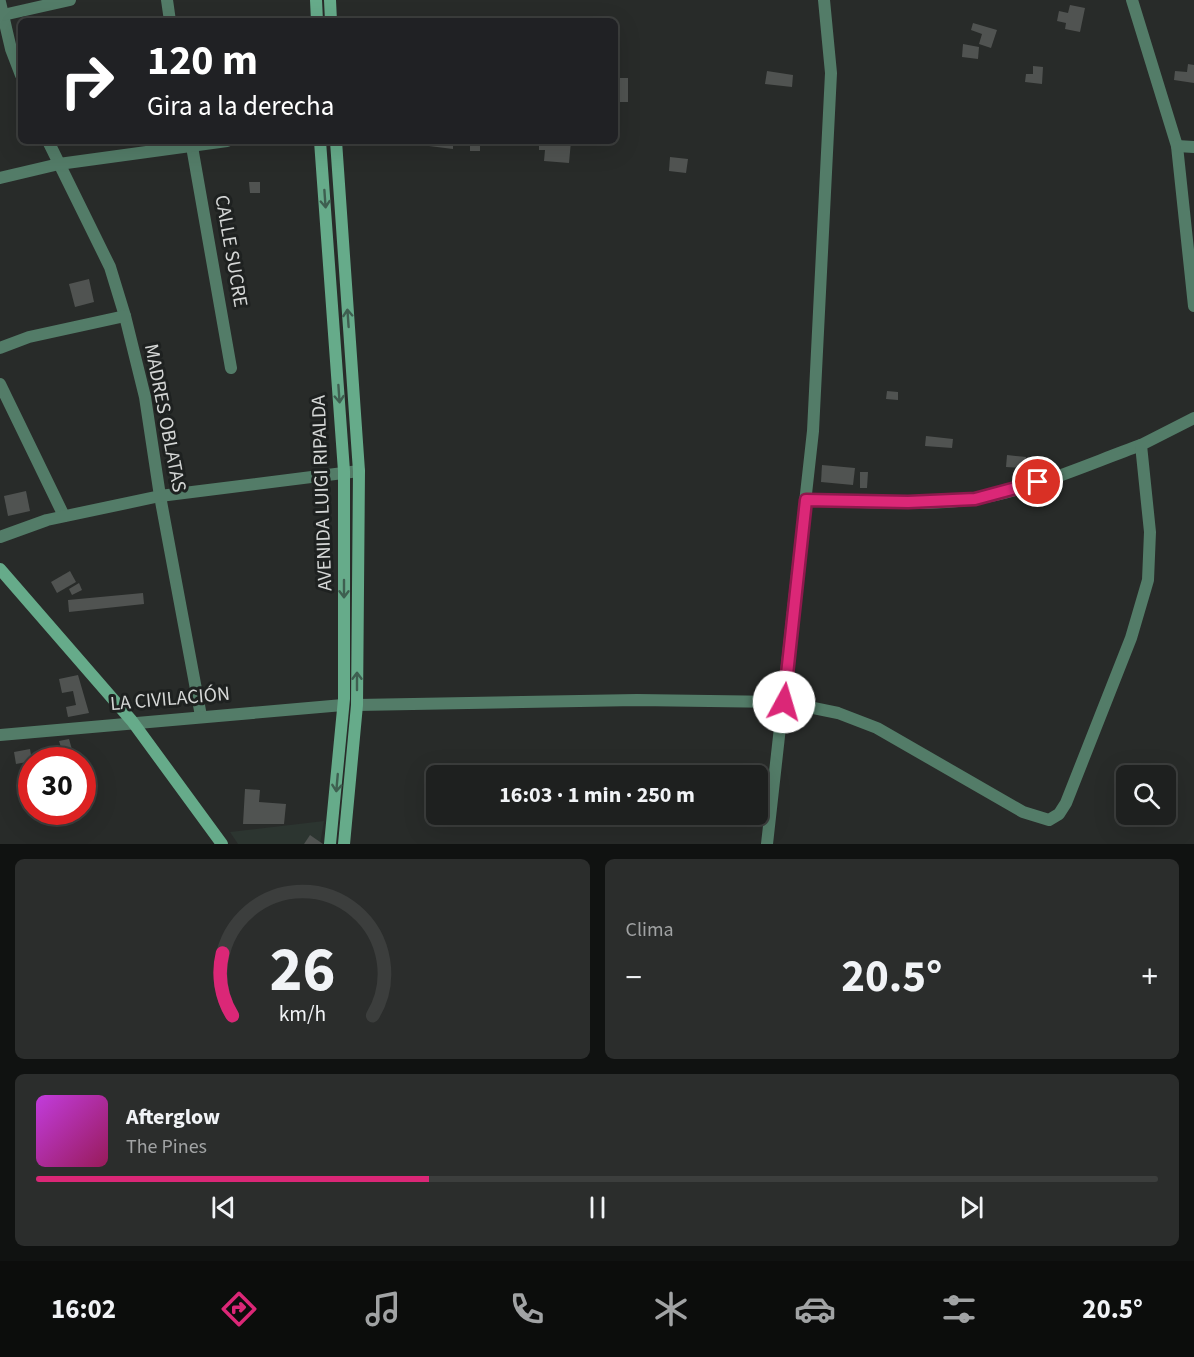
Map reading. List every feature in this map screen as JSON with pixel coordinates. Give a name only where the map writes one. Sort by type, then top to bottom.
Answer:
[{"type":"street","points":[[3,15],[70,0]]},
{"type":"street","points":[[166,0],[169,18]]},
{"type":"street","points":[[316,0],[317,18]]},
{"type":"street","points":[[330,0],[330,18]]},
{"type":"street","points":[[767,844],[769,803],[784,702],[813,431],[831,74],[824,0]]},
{"type":"street","points":[[1132,0],[1177,146],[1194,306]]},
{"type":"street","points":[[0,2],[5,51],[18,70]]},
{"type":"street","name":"MADRES OBLATAS","points":[[49,144],[110,267],[124,316],[145,398],[160,496],[201,716]]},
{"type":"street","points":[[0,178],[59,164],[192,144]]},
{"type":"street","name":"CALLE SUCRE","points":[[192,144],[231,368]]},
{"type":"street","name":"AVENIDA LUIGI RIPALDA","points":[[320,144],[344,471],[343,705],[330,844]]},
{"type":"street","name":"AVENIDA LUIGI RIPALDA","points":[[336,144],[359,471],[357,705],[344,844]]},
{"type":"street","points":[[1177,146],[1194,147]]},
{"type":"street","points":[[0,348],[29,337],[124,316]]},
{"type":"street","points":[[0,384],[64,516]]},
{"type":"street","points":[[806,500],[908,502],[975,499],[1038,482],[1141,446],[1194,418]]},
{"type":"street","points":[[357,705],[637,700],[784,702],[838,713],[877,728],[1037,819],[1049,820],[1059,814],[1131,638],[1148,580],[1150,532],[1141,446]]},
{"type":"street","points":[[0,537],[64,516],[160,496],[344,471],[359,471]]},
{"type":"street","points":[[0,569],[132,722],[222,844]]},
{"type":"street","name":"LA CIVILACIÓN","points":[[0,735],[343,705]]},
{"type":"shaded area","points":[[324,821],[320,844],[238,844],[230,832]]},
{"type":"building","points":[[1070,5],[1085,8],[1080,32],[1065,29],[1066,23],[1057,21],[1059,11],[1068,13]]},
{"type":"building","points":[[973,23],[997,30],[991,48],[979,44],[982,34],[971,30]]},
{"type":"building","points":[[963,44],[979,47],[978,59],[962,57]]},
{"type":"building","points":[[1188,64],[1194,65],[1194,83],[1174,80],[1175,71],[1187,72]]},
{"type":"building","points":[[1033,66],[1043,67],[1042,84],[1025,82],[1026,74],[1033,74]]},
{"type":"building","points":[[767,71],[793,75],[792,87],[765,84]]},
{"type":"building","points":[[618,78],[628,78],[628,102],[618,102]]},
{"type":"building","points":[[429,144],[453,144],[453,149],[429,146]]},
{"type":"building","points":[[470,144],[480,144],[480,151],[470,151]]},
{"type":"building","points":[[539,144],[571,144],[569,163],[544,161],[545,150],[539,150]]},
{"type":"building","points":[[670,157],[688,159],[686,173],[669,171]]},
{"type":"building","points":[[249,182],[260,182],[260,193],[250,193]]},
{"type":"building","points":[[89,279],[94,302],[75,307],[69,284]]},
{"type":"building","points":[[887,391],[898,392],[898,400],[886,399]]},
{"type":"building","points":[[926,436],[953,439],[952,448],[925,446]]},
{"type":"building","points":[[1007,455],[1026,457],[1025,468],[1006,467]]},
{"type":"building","points":[[822,465],[855,468],[853,485],[821,482]]},
{"type":"building","points":[[860,472],[868,472],[867,488],[860,488]]},
{"type":"building","points":[[26,491],[30,511],[8,516],[4,496]]},
{"type":"building","points":[[70,571],[76,582],[57,593],[51,582]]},
{"type":"building","points":[[79,583],[82,590],[72,595],[69,589]]},
{"type":"building","points":[[143,593],[144,604],[69,612],[68,600]]},
{"type":"building","points":[[78,675],[89,713],[68,717],[66,707],[76,705],[73,691],[62,693],[59,679]]},
{"type":"building","points":[[69,739],[71,747],[61,747],[59,741]]},
{"type":"building","points":[[18,751],[18,764],[16,764],[14,752]]},
{"type":"building","points":[[245,789],[260,790],[259,802],[286,804],[284,824],[243,824]]},
{"type":"building","points":[[310,835],[323,844],[304,844]]},
{"type":"route","points":[[784,702],[806,500],[908,502],[975,499],[1038,482]]}]
